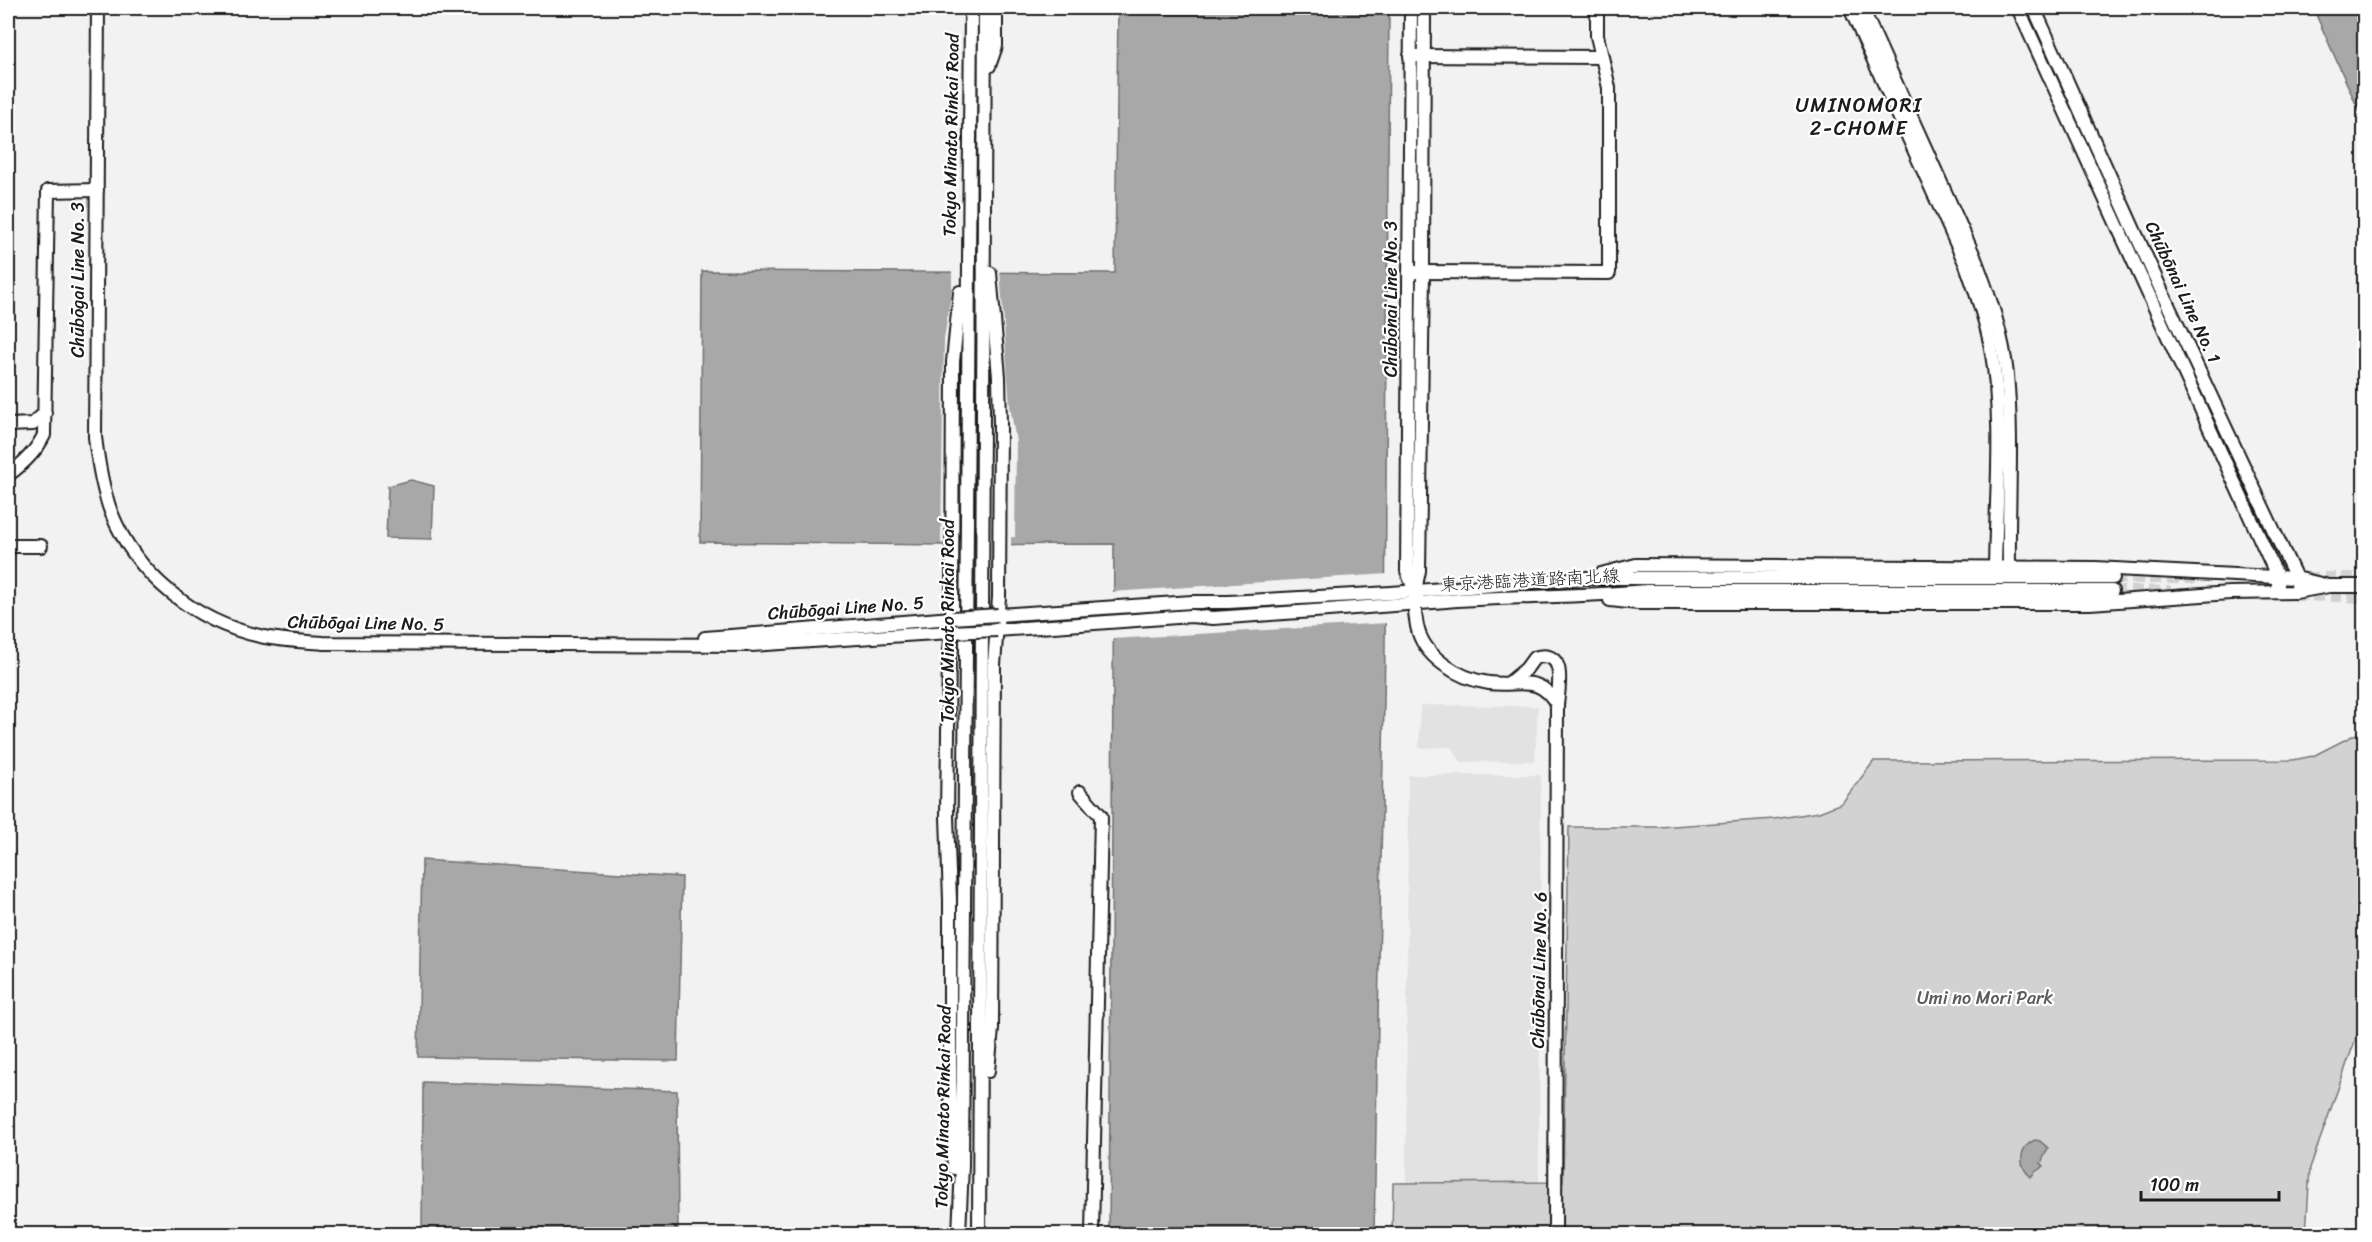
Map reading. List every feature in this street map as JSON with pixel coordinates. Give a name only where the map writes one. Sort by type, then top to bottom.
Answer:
[{"type":"street","name":"Chūbōgai Line No. 3","points":[[98,8],[95,437],[100,474],[111,513],[129,546]]},
{"type":"street","points":[[963,8],[970,126]]},
{"type":"street","name":"Tokyo Minato Rinkai Road","points":[[959,1230],[962,1165],[971,8]]},
{"type":"street","name":"Tokyo Minato Rinkai Road","points":[[980,1234],[985,8]]},
{"type":"street","points":[[985,79],[996,46],[996,8]]},
{"type":"street","name":"Chūbōnai Line No. 3","points":[[1411,8],[1407,571],[1415,590]]},
{"type":"street","name":"Chūbōnai Line No. 3","points":[[1416,604],[1415,590],[1419,571],[1424,8]]},
{"type":"street","points":[[1409,272],[1609,273],[1609,88],[1597,36],[1598,8]]},
{"type":"street","points":[[1850,8],[1966,265],[1980,304],[1991,347],[1997,393],[1995,568]]},
{"type":"street","points":[[1862,8],[1974,256],[1990,297],[2000,334],[2007,374],[2010,420],[2009,568]]},
{"type":"street","name":"Chūbōnai Line No. 1","points":[[2018,8],[2278,578],[2278,592]]},
{"type":"street","name":"Chūbōnai Line No. 1","points":[[2034,8],[2162,292],[2296,578],[2296,592]]},
{"type":"street","points":[[1410,56],[1602,57]]},
{"type":"street","points":[[8,475],[26,461],[38,448],[45,435],[48,191],[97,190]]},
{"type":"street","points":[[980,1169],[992,1029],[994,664],[998,615],[999,377],[992,286],[985,235]]},
{"type":"street","points":[[959,1230],[955,1203],[950,1082],[950,900],[947,817],[952,618],[953,362],[968,249]]},
{"type":"street","points":[[8,425],[33,424],[45,413]]},
{"type":"street","points":[[8,546],[41,546]]},
{"type":"street","name":"Chūbōgai Line No. 5","points":[[129,546],[150,573],[189,607],[233,629],[284,640],[323,643],[751,645],[950,632]]},
{"type":"street","points":[[1585,578],[1636,566],[2009,568],[2140,570],[2296,578],[2329,586]]},
{"type":"street","name":"東京港臨港道路南北線","points":[[952,618],[1585,578],[2113,578]]},
{"type":"street","points":[[1586,597],[1638,603],[2090,603],[2230,593],[2296,592],[2329,586],[2364,586]]},
{"type":"street","name":"東京港臨港道路南北線","points":[[950,632],[1191,616],[1213,618],[1391,607],[1446,601],[1586,597],[1647,591],[2112,591]]},
{"type":"street","points":[[1416,604],[1417,628],[1428,649],[1446,666],[1476,681],[1530,684],[1542,687],[1548,691],[1557,705]]},
{"type":"street","name":"Chūbōgai Line No. 5","points":[[635,645],[799,629],[952,618]]},
{"type":"street","points":[[1509,683],[1526,669],[1534,658],[1547,656],[1557,662],[1559,668],[1557,678],[1549,686],[1542,687]]},
{"type":"street","name":"Chūbōnai Line No. 6","points":[[1555,1234],[1557,705],[1559,682],[1557,678]]},
{"type":"street","points":[[1080,792],[1101,816],[1092,1234]]},
{"type":"shaded area","points":[[1118,8],[1389,8],[1385,649],[1374,1234],[1109,1234],[1114,544],[941,545],[700,542],[702,271],[1115,273]]},
{"type":"shaded area","points":[[2313,8],[2364,8],[2364,122]]},
{"type":"shaded area","points":[[411,480],[434,486],[432,539],[386,538],[388,486]]},
{"type":"shaded area","points":[[1420,705],[1538,706],[1535,761],[1461,762],[1451,747],[1419,748]]},
{"type":"shaded area","points":[[1408,775],[1541,775],[1539,1182],[1406,1183]]},
{"type":"shaded area","points":[[422,860],[682,877],[678,1061],[418,1057]]},
{"type":"shaded area","points":[[423,1082],[677,1091],[678,1234],[422,1234]]},
{"type":"shaded area","points":[[2035,1140],[2048,1148],[2041,1163],[2044,1166],[2031,1177],[2024,1168],[2022,1157],[2025,1147]]},
{"type":"green space","name":"Umi no Mori Park","points":[[2364,730],[2364,1015],[2310,1168],[2306,1234],[1392,1234],[1393,1183],[1563,1182],[1569,827],[1659,827],[1774,819],[1819,812],[1842,803],[1874,761],[2293,760],[2313,756]]},
{"type":"pier","points":[[952,271],[1000,271],[1010,406],[1016,442],[1015,537],[1011,537],[1011,548],[947,548],[947,543],[941,543],[944,339],[952,289]]},
{"type":"pier","points":[[1388,574],[1388,623],[1111,639],[1111,592]]},
{"type":"tunnel","points":[[2113,578],[2196,578]]},
{"type":"tunnel","points":[[2306,578],[2364,578]]},
{"type":"tunnel","points":[[2112,591],[2171,592]]},
{"type":"tunnel","points":[[2294,595],[2364,597]]},
{"type":"district","name":"UMINOMORI 2-CHOME","points":[[1859,116]]}]
